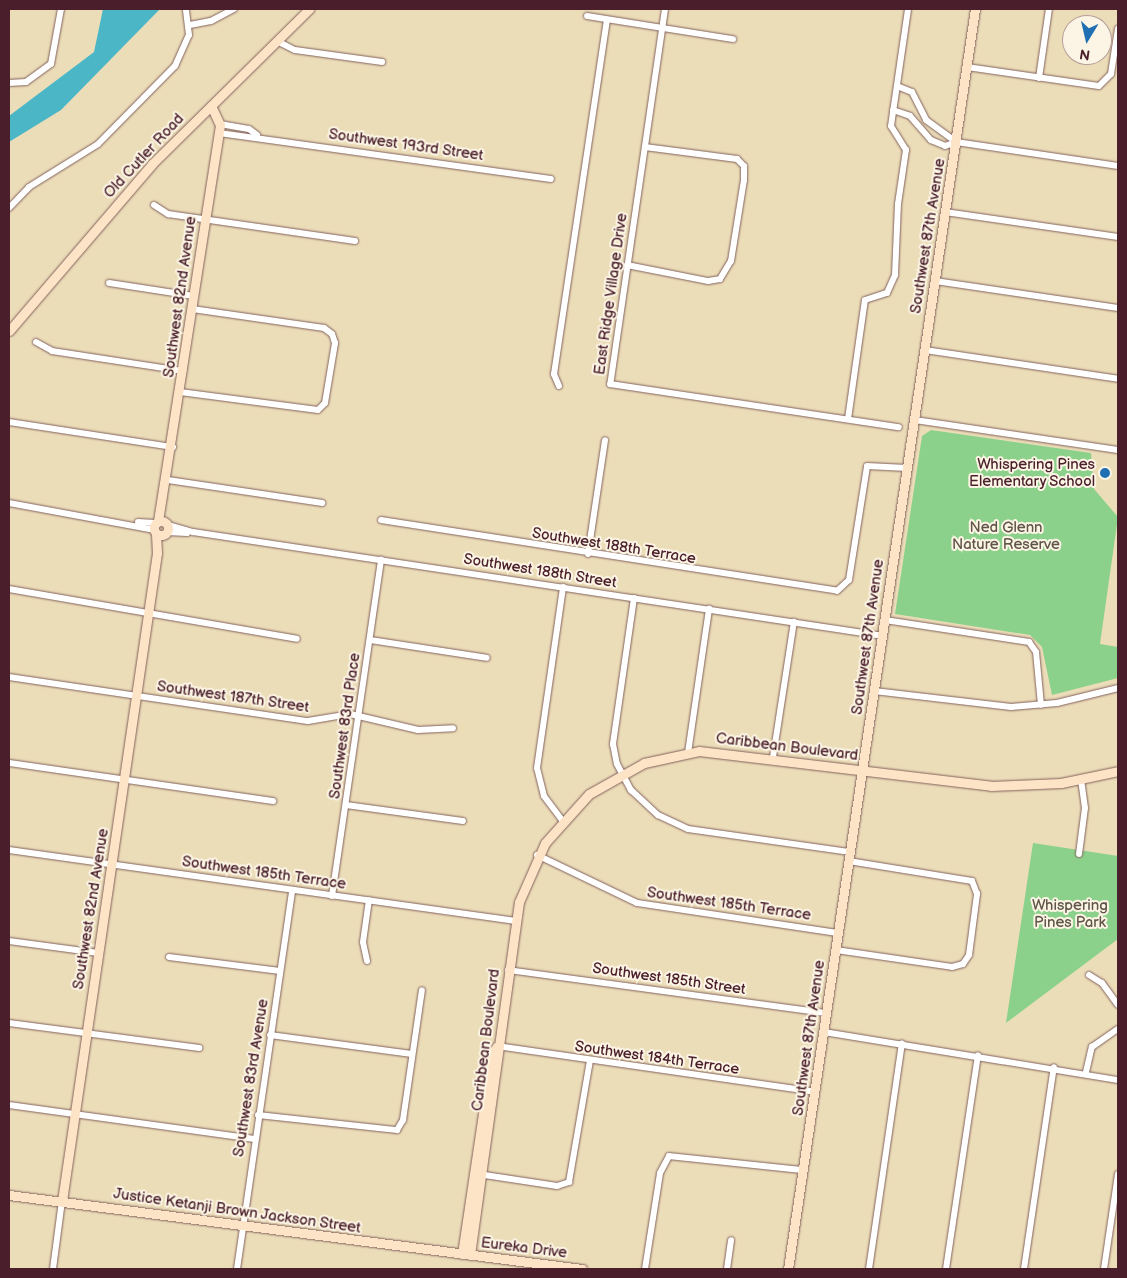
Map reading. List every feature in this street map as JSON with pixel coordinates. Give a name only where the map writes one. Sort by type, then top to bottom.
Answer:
[{"type":"street","points":[[9,83],[22,84],[51,64],[62,9]]},
{"type":"street","points":[[9,208],[29,188],[109,134],[178,63],[190,25],[186,9]]},
{"type":"street","points":[[190,25],[214,20],[234,9]]},
{"type":"street","name":"Old Cutler Road","points":[[9,331],[152,164],[310,9]]},
{"type":"street","name":"East Ridge Village Drive","points":[[665,9],[610,384],[898,427]]},
{"type":"street","points":[[848,419],[865,300],[887,293],[895,275],[897,208],[906,150],[891,128],[908,9]]},
{"type":"street","name":"Southwest 87th Avenue","points":[[788,1269],[975,9]]},
{"type":"street","points":[[1039,78],[1050,9]]},
{"type":"street","points":[[587,16],[733,39]]},
{"type":"street","points":[[559,386],[554,374],[607,20]]},
{"type":"street","points":[[967,67],[1039,78],[1105,84],[1112,70],[1118,30]]},
{"type":"street","points":[[276,41],[294,50],[382,62]]},
{"type":"street","points":[[897,86],[912,92],[922,114],[935,128],[956,142],[1118,166]]},
{"type":"street","points":[[211,106],[220,128]]},
{"type":"street","points":[[893,110],[913,120],[928,136],[945,146],[956,142]]},
{"type":"street","points":[[913,120],[922,114]]},
{"type":"street","points":[[241,136],[242,127]]},
{"type":"street","name":"Southwest 193rd Street","points":[[220,128],[242,127],[257,135]]},
{"type":"street","name":"Southwest 193rd Street","points":[[220,128],[241,136],[257,135],[551,179]]},
{"type":"street","name":"Southwest 82nd Avenue","points":[[53,1269],[74,1114],[220,128]]},
{"type":"street","points":[[928,136],[935,128]]},
{"type":"street","points":[[627,265],[716,281],[731,261],[743,164],[734,158],[645,146]]},
{"type":"street","points":[[154,205],[168,214],[355,240]]},
{"type":"street","points":[[945,212],[1118,237]]},
{"type":"street","points":[[935,281],[1118,308]]},
{"type":"street","points":[[109,283],[194,296]]},
{"type":"street","points":[[180,392],[320,409],[326,400],[332,334],[324,328],[192,309]]},
{"type":"street","points":[[36,342],[52,351],[183,371]]},
{"type":"street","points":[[924,350],[1118,379]]},
{"type":"street","points":[[915,420],[1118,450]]},
{"type":"street","points":[[9,422],[172,447]]},
{"type":"street","points":[[588,554],[605,440]]},
{"type":"street","name":"Southwest 188th Terrace","points":[[381,520],[832,591],[844,587],[868,464],[908,468]]},
{"type":"street","points":[[168,480],[322,503]]},
{"type":"street","name":"Southwest 188th Street","points":[[9,503],[135,524],[883,636]]},
{"type":"street","name":"Southwest 83rd Place","points":[[332,896],[381,560]]},
{"type":"street","points":[[562,820],[544,796],[537,768],[563,587]]},
{"type":"street","points":[[9,590],[297,639]]},
{"type":"street","points":[[634,598],[613,744],[621,773],[649,808],[688,830],[965,878],[975,884],[969,955],[963,964],[952,967],[836,950]]},
{"type":"street","points":[[688,752],[709,610]]},
{"type":"street","points":[[885,620],[1029,642],[1035,650],[1041,705]]},
{"type":"street","points":[[773,758],[794,622]]},
{"type":"street","points":[[370,640],[487,658]]},
{"type":"street","name":"Southwest 187th Street","points":[[9,678],[308,721],[359,715],[418,730],[453,728]]},
{"type":"street","points":[[874,691],[985,706],[1041,705],[1118,688]]},
{"type":"street","name":"Caribbean Boulevard","points":[[466,1254],[478,1174],[492,1054],[497,1046],[516,921],[537,856],[562,820],[589,794],[621,773],[688,752],[773,758],[991,786],[1080,780],[1118,771]]},
{"type":"street","points":[[9,763],[273,802]]},
{"type":"street","points":[[1079,854],[1085,808],[1080,780]]},
{"type":"street","points":[[346,805],[463,822]]},
{"type":"street","name":"Southwest 185th Terrace","points":[[9,850],[516,921]]},
{"type":"street","name":"Southwest 185th Terrace","points":[[537,856],[637,904],[838,933]]},
{"type":"street","name":"Southwest 83rd Avenue","points":[[237,1269],[292,890]]},
{"type":"street","points":[[367,961],[363,942],[369,900]]},
{"type":"street","points":[[9,941],[98,953]]},
{"type":"street","points":[[169,956],[280,971]]},
{"type":"street","name":"Southwest 185th Street","points":[[508,970],[826,1013]]},
{"type":"street","points":[[1089,975],[1102,983],[1118,1005]]},
{"type":"street","points":[[258,1115],[397,1130],[403,1120],[422,990]]},
{"type":"street","points":[[9,1023],[199,1048]]},
{"type":"street","points":[[1086,1072],[1092,1047],[1118,1028]]},
{"type":"street","points":[[824,1032],[1086,1072],[1118,1080]]},
{"type":"street","points":[[270,1035],[412,1054]]},
{"type":"street","points":[[869,1269],[902,1043]]},
{"type":"street","name":"Southwest 184th Terrace","points":[[497,1046],[590,1061],[815,1092]]},
{"type":"street","points":[[946,1269],[978,1055]]},
{"type":"street","points":[[478,1174],[557,1186],[569,1182],[590,1061]]},
{"type":"street","points":[[1024,1269],[1054,1067]]},
{"type":"street","points":[[9,1105],[255,1138]]},
{"type":"street","points":[[645,1269],[665,1158],[677,1154],[803,1170]]},
{"type":"street","points":[[1104,1269],[1117,1193],[1118,1174]]},
{"type":"street","name":"Justice Ketanji Brown Jackson Street","points":[[9,1194],[466,1254]]},
{"type":"street","points":[[727,1269],[731,1240]]},
{"type":"street","name":"Eureka Drive","points":[[466,1254],[542,1267],[582,1269]]},
{"type":"green space","name":"Ned Glenn Nature Reserve","points":[[931,430],[1091,453],[1094,489],[1118,517],[1100,644],[1118,647],[1118,678],[1052,695],[1042,647],[1030,635],[895,614],[922,436]]},
{"type":"green space","name":"Whispering Pines Park","points":[[1033,843],[1118,856],[1118,939],[1006,1023]]},
{"type":"water","points":[[103,9],[160,9],[61,110],[9,142],[9,116],[94,52]]},
{"type":"place","name":"Whispering Pines Elementary School","points":[[1105,473]]}]
